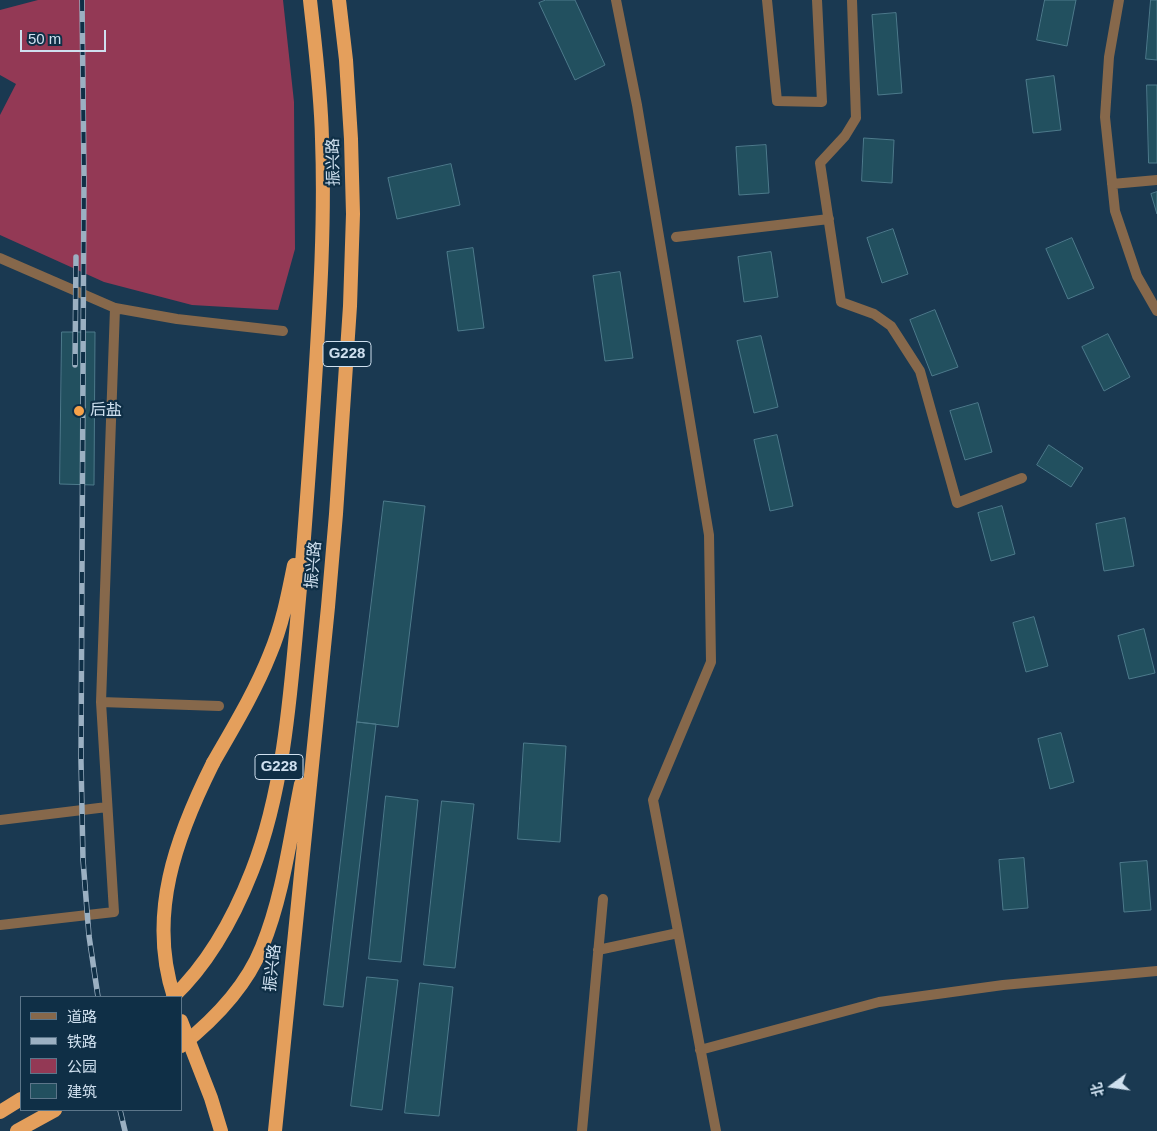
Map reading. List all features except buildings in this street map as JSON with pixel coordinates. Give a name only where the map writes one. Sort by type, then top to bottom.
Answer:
[{"type":"highway","name":"振兴路","points":[[174,996],[202,964],[222,934],[238,904],[252,870],[274,797],[288,706],[306,511],[320,302],[323,215],[322,138],[310,0]]},
{"type":"highway","name":"振兴路","points":[[275,1131],[336,514],[350,306],[353,214],[351,139],[340,0]]},
{"type":"highway","points":[[173,996],[165,949],[164,909],[170,870],[181,833],[196,797],[257,684],[271,653],[283,617],[306,511]]},
{"type":"highway","points":[[182,1045],[204,1028],[227,1004],[246,977],[262,948],[274,914],[317,708]]},
{"type":"highway","points":[[182,1023],[205,1080],[221,1131]]},
{"type":"highway","points":[[0,1112],[20,1100]]},
{"type":"highway","points":[[16,1131],[53,1111]]},
{"type":"street","points":[[616,0],[637,105],[709,535],[711,662],[653,800],[716,1131]]},
{"type":"street","points":[[767,0],[777,101],[822,102],[817,0]]},
{"type":"street","points":[[852,0],[856,118],[845,136],[820,163],[842,302],[874,314],[890,326],[920,371],[957,503],[1022,478]]},
{"type":"street","points":[[1119,0],[1109,57],[1105,116],[1115,211],[1137,276],[1157,311]]},
{"type":"street","points":[[1112,184],[1157,180]]},
{"type":"street","points":[[676,237],[829,219]]},
{"type":"street","points":[[0,258],[115,308],[177,319],[283,331]]},
{"type":"street","points":[[0,925],[114,912],[101,702],[115,308]]},
{"type":"street","points":[[101,702],[219,706]]},
{"type":"street","points":[[0,820],[107,807]]},
{"type":"street","points":[[582,1131],[603,899]]},
{"type":"street","points":[[598,950],[678,933]]},
{"type":"street","points":[[700,1050],[879,1002],[1003,985],[1157,970]]},
{"type":"green space","points":[[38,0],[283,0],[294,102],[295,249],[278,310],[192,305],[104,282],[0,235],[0,115],[16,84],[0,75],[0,10]]},
{"type":"railway","points":[[82,0],[84,175],[81,761],[83,860],[89,936],[98,996]]},
{"type":"railway","points":[[75,365],[76,257]]},
{"type":"railway","points":[[120,1111],[125,1131]]},
{"type":"place","name":"后盐","points":[[79,411]]}]
